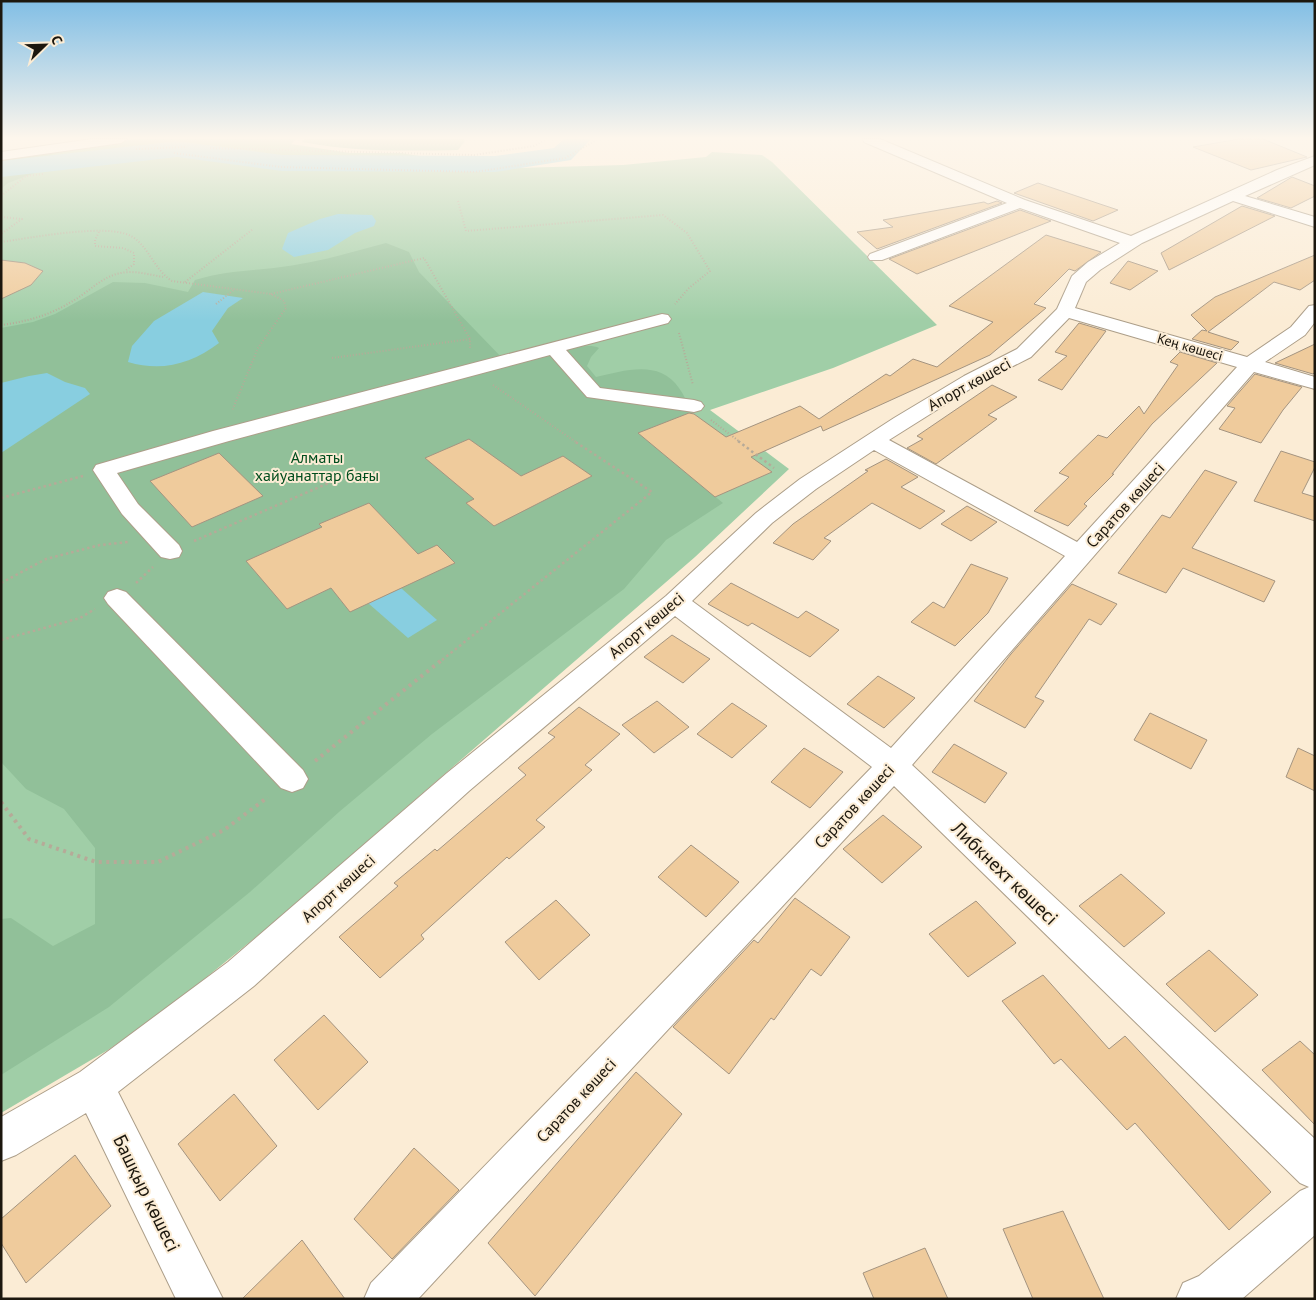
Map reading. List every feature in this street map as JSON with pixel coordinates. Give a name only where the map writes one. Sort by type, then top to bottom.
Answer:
[{"type":"street","points":[[1012,200],[1133,242]]},
{"type":"street","name":"Апорт көшесі","points":[[1,1140],[94,1086],[241,974],[458,782],[675,602],[764,518],[808,484],[873,440],[972,380],[1024,353],[1065,311],[1078,280],[1105,258],[1133,242],[1223,200]]},
{"type":"street","points":[[1243,200],[1315,222]]},
{"type":"street","points":[[876,257],[1020,203]]},
{"type":"street","name":"Саратов көшесі","points":[[387,1299],[893,766],[1250,364],[1298,331],[1315,310]]},
{"type":"street","name":"Кең көшесі","points":[[1065,311],[1315,383]]},
{"type":"street","points":[[164,545],[130,509],[104,470],[221,436],[662,319]]},
{"type":"street","points":[[554,348],[594,392],[694,406]]},
{"type":"street","points":[[873,440],[1080,554]]},
{"type":"street","points":[[117,598],[292,779]]},
{"type":"street","name":"Либкнехт көшесі","points":[[675,602],[893,766],[1315,1168]]},
{"type":"street","name":"Башқыр көшесі","points":[[94,1086],[200,1299]]},
{"type":"street","points":[[1199,1299],[1215,1292],[1315,1206]]},
{"type":"path","points":[[458,201],[466,231],[664,215],[687,233],[710,270],[689,288],[662,319],[678,329],[696,397],[694,406],[774,468]]},
{"type":"path","points":[[1,218],[22,219],[1,234]]},
{"type":"path","points":[[185,282],[253,229]]},
{"type":"path","points":[[1,242],[99,232],[117,232],[129,235],[137,241],[164,277]]},
{"type":"path","points":[[1,325],[32,319],[56,310],[81,297],[101,282],[125,272],[135,265],[134,253],[123,248],[95,246],[94,240],[99,232]]},
{"type":"path","points":[[1,802],[29,839],[96,862],[158,862],[224,830],[292,779],[652,492],[471,370],[470,339],[424,258],[271,294]]},
{"type":"path","points":[[125,272],[271,294],[284,301],[286,308],[258,348],[221,436]]},
{"type":"path","points":[[216,304],[235,289]]},
{"type":"path","points":[[332,358],[470,339]]},
{"type":"path","points":[[1,498],[104,470]]},
{"type":"path","points":[[1,583],[46,559],[100,545],[164,545],[352,473]]},
{"type":"green space","name":"Алматы хайуанаттар бағы","points":[[1,200],[810,200],[937,325],[833,368],[710,410],[789,469],[695,557],[372,837],[347,863],[166,1010],[108,1050],[1,1113]]},
{"type":"green space","name":"Алматы хайуанаттар бағы","points":[[386,243],[409,252],[419,272],[506,362],[554,350],[592,346],[599,348],[591,357],[587,366],[596,377],[640,369],[662,373],[671,379],[681,391],[692,412],[638,433],[723,503],[666,540],[624,589],[432,734],[339,812],[250,892],[109,1007],[1,1075],[1,919],[11,918],[53,946],[95,924],[95,848],[64,809],[26,789],[1,762],[1,328],[33,322],[55,314],[113,282],[145,283],[188,292],[195,280],[205,277],[302,264]]},
{"type":"water","points":[[338,214],[372,215],[376,221],[374,226],[355,233],[328,250],[294,257],[282,249],[288,233],[320,219]]},
{"type":"water","points":[[203,292],[243,298],[228,308],[212,331],[219,343],[198,356],[176,364],[153,366],[128,362],[132,346],[154,321]]},
{"type":"water","points":[[47,373],[65,382],[85,388],[90,394],[1,453],[1,383]]},
{"type":"water","points":[[401,588],[437,620],[408,638],[368,603]]},
{"type":"building","points":[[1033,200],[1087,200],[1118,210],[1093,221]]},
{"type":"building","points":[[1263,200],[1308,200],[1291,208]]},
{"type":"building","points":[[997,201],[1002,203],[877,249],[857,232],[893,227],[883,220]]},
{"type":"building","points":[[1242,206],[1275,216],[1169,270],[1161,253]]},
{"type":"building","points":[[1020,210],[1051,221],[917,274],[889,259]]},
{"type":"building","points":[[1046,235],[1101,252],[1075,271],[1069,269],[1034,304],[1046,308],[990,355],[823,431],[821,426],[751,457],[772,472],[715,497],[638,433],[689,413],[694,414],[726,437],[800,406],[819,419],[886,374],[890,376],[913,359],[937,367],[993,322],[949,306]]},
{"type":"building","points":[[1315,255],[1315,280],[1300,290],[1274,282],[1208,332],[1239,342],[1231,350],[1192,339],[1202,330],[1207,331],[1191,315],[1215,297]]},
{"type":"building","points":[[1,260],[25,263],[43,271],[31,285],[1,299]]},
{"type":"building","points":[[1128,261],[1158,271],[1130,290],[1110,283]]},
{"type":"building","points":[[1079,323],[1106,331],[1062,390],[1038,380],[1067,356],[1055,352]]},
{"type":"building","points":[[1315,344],[1315,372],[1313,374],[1275,363]]},
{"type":"building","points":[[1180,352],[1217,363],[1152,424],[1112,474],[1114,474],[1084,504],[1087,506],[1068,526],[1034,511],[1069,477],[1059,473],[1098,435],[1107,438],[1139,406],[1144,414],[1178,365],[1170,362]]},
{"type":"building","points":[[1255,374],[1302,387],[1283,410],[1261,443],[1219,429],[1235,408],[1227,406]]},
{"type":"building","points":[[992,385],[1017,397],[988,415],[997,419],[936,464],[907,448],[923,439],[917,436]]},
{"type":"building","points":[[469,439],[521,476],[563,456],[592,476],[494,526],[466,503],[474,499],[425,458]]},
{"type":"building","points":[[1281,451],[1315,462],[1315,467],[1302,493],[1315,497],[1315,521],[1254,501]]},
{"type":"building","points":[[219,453],[263,496],[192,527],[150,481]]},
{"type":"building","points":[[886,459],[918,477],[901,487],[945,511],[920,529],[872,503],[824,538],[831,541],[813,560],[773,543],[793,524],[868,471],[865,470]]},
{"type":"building","points":[[1205,470],[1237,482],[1192,548],[1275,581],[1264,602],[1183,568],[1166,593],[1118,573],[1162,515],[1170,518]]},
{"type":"building","points":[[369,503],[418,554],[437,545],[455,563],[350,612],[331,588],[287,609],[246,561],[322,527],[319,524]]},
{"type":"building","points":[[967,506],[997,522],[971,541],[941,524]]},
{"type":"building","points":[[971,564],[1008,578],[988,613],[955,646],[911,622],[933,602],[944,608]]},
{"type":"building","points":[[731,583],[798,618],[806,611],[839,630],[810,657],[752,623],[748,626],[708,604]]},
{"type":"building","points":[[1072,584],[1117,604],[1101,625],[1089,619],[1035,697],[1044,701],[1025,728],[974,701],[1011,654]]},
{"type":"building","points":[[672,635],[710,659],[683,683],[644,657]]},
{"type":"building","points":[[878,676],[915,698],[884,728],[847,704]]},
{"type":"building","points":[[657,701],[689,727],[654,753],[622,725]]},
{"type":"building","points":[[732,703],[767,726],[732,758],[697,734]]},
{"type":"building","points":[[579,707],[620,734],[585,765],[592,770],[536,820],[545,827],[509,859],[507,857],[421,935],[424,939],[380,978],[339,937],[398,886],[394,883],[435,849],[437,851],[526,775],[518,768],[555,737],[548,733]]},
{"type":"building","points":[[1150,713],[1207,740],[1191,769],[1134,740]]},
{"type":"building","points":[[954,744],[1007,773],[985,803],[932,772]]},
{"type":"building","points":[[804,748],[843,772],[810,808],[771,782]]},
{"type":"building","points":[[1298,748],[1315,756],[1315,791],[1286,777]]},
{"type":"building","points":[[883,815],[922,847],[882,883],[843,849]]},
{"type":"building","points":[[691,845],[739,882],[706,917],[658,877]]},
{"type":"building","points":[[1121,874],[1165,913],[1124,947],[1079,906]]},
{"type":"building","points":[[795,898],[850,937],[821,976],[811,969],[774,1020],[771,1018],[729,1074],[673,1027],[754,940],[758,943]]},
{"type":"building","points":[[556,900],[590,935],[539,980],[505,942]]},
{"type":"building","points":[[976,901],[1016,943],[968,977],[929,934]]},
{"type":"building","points":[[1209,950],[1258,995],[1215,1032],[1166,984]]},
{"type":"building","points":[[1043,975],[1109,1049],[1125,1036],[1271,1192],[1229,1230],[1135,1123],[1127,1130],[1061,1059],[1054,1064],[1002,1001]]},
{"type":"building","points":[[324,1015],[368,1062],[318,1110],[274,1060]]},
{"type":"building","points":[[1300,1041],[1315,1055],[1315,1125],[1262,1070]]},
{"type":"building","points":[[636,1072],[682,1114],[535,1296],[488,1243]]},
{"type":"building","points":[[234,1094],[277,1146],[220,1201],[178,1144]]},
{"type":"building","points":[[414,1148],[459,1190],[392,1259],[354,1219]]},
{"type":"building","points":[[75,1155],[111,1206],[26,1283],[1,1243],[1,1219]]},
{"type":"building","points":[[1063,1211],[1104,1299],[1033,1299],[1003,1229]]},
{"type":"building","points":[[302,1240],[345,1299],[242,1299]]},
{"type":"building","points":[[925,1248],[948,1299],[874,1299],[863,1273]]}]
